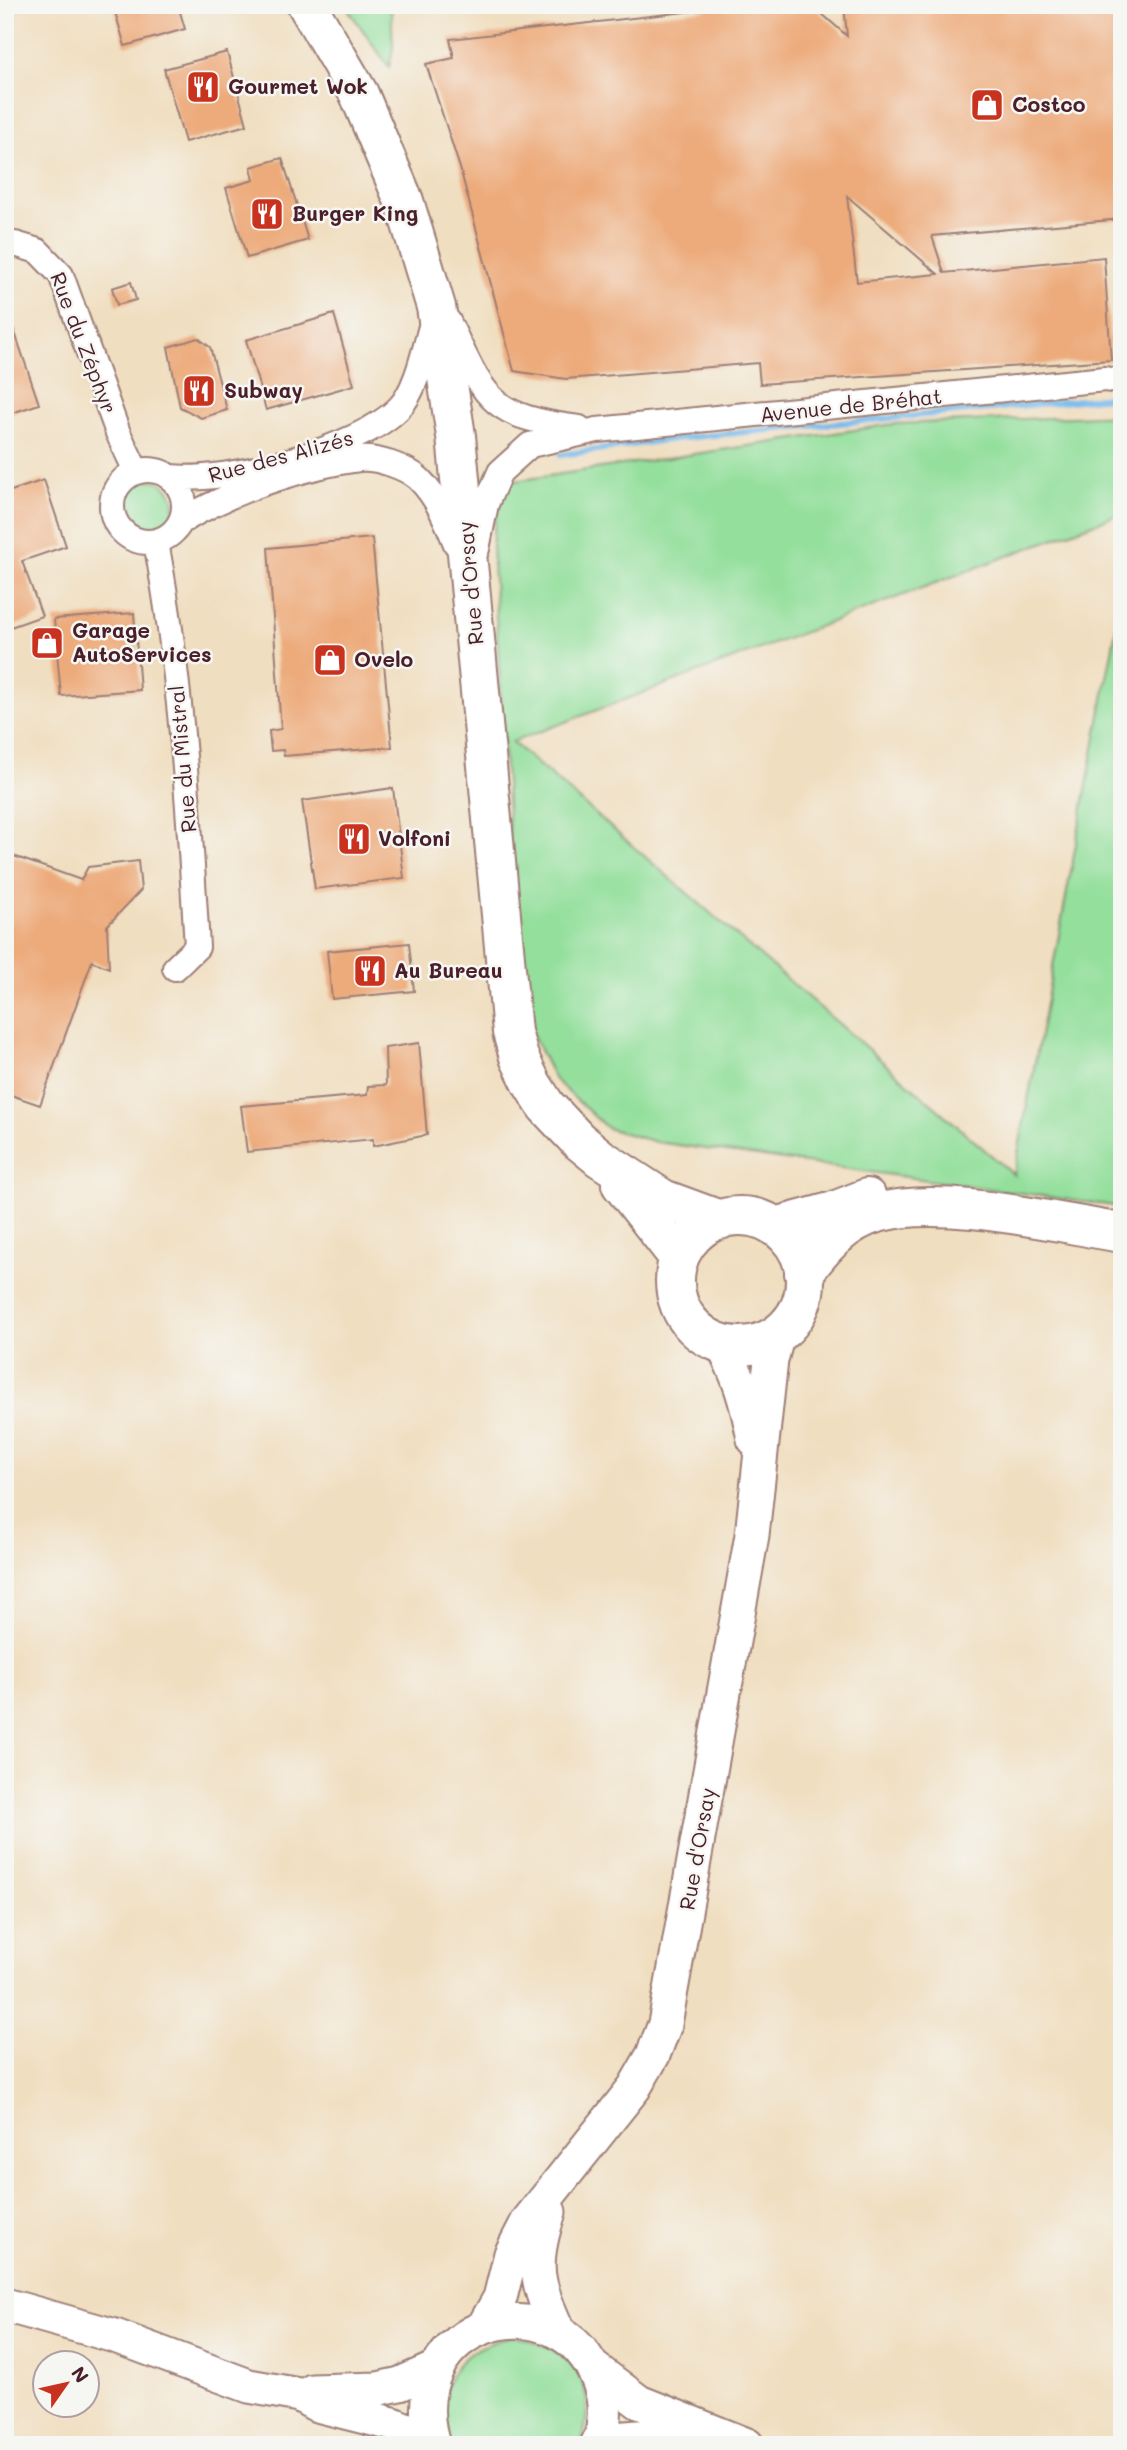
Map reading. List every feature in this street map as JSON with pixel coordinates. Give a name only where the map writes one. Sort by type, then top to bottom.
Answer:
[{"type":"main road","name":"Rue d'Orsay","points":[[307,5],[359,94],[404,201],[432,295],[456,436],[512,1032],[519,1057],[546,1106],[600,1158],[679,1258]]},
{"type":"main road","name":"Rue d'Orsay","points":[[600,1158],[663,1199],[720,1220]]},
{"type":"main road","points":[[775,1227],[834,1212],[869,1197],[910,1194],[965,1209],[1122,1233]]},
{"type":"main road","points":[[804,1273],[824,1245],[875,1213],[911,1207],[965,1209]]},
{"type":"main road","points":[[755,1217],[775,1227],[789,1239],[800,1255],[804,1273],[800,1307],[778,1334],[760,1343],[740,1346],[720,1343],[692,1325],[682,1311],[676,1285],[679,1258],[689,1241],[703,1228],[720,1220],[755,1217]]},
{"type":"main road","name":"Rue d'Orsay","points":[[484,2326],[500,2298],[519,2238],[537,2208],[551,2196],[634,2088],[653,2055],[665,2024],[752,1535],[768,1413],[771,1360],[778,1334]]},
{"type":"main road","name":"Rue d'Orsay","points":[[720,1343],[736,1369],[746,1396],[759,1469]]},
{"type":"main road","points":[[551,2196],[537,2260],[541,2293],[559,2333]]},
{"type":"main road","points":[[5,2305],[115,2336],[249,2386],[299,2395],[317,2405],[393,2424],[431,2445]]},
{"type":"main road","points":[[431,2445],[426,2422],[426,2398],[436,2368],[464,2337],[484,2326],[509,2321],[535,2323],[559,2333],[578,2346],[594,2368],[603,2391],[605,2416],[598,2442],[677,2434],[737,2441]]},
{"type":"main road","points":[[299,2395],[317,2389],[377,2389],[400,2384],[436,2368]]},
{"type":"main road","points":[[594,2368],[639,2402],[737,2441]]},
{"type":"street","name":"Rue du Zéphyr","points":[[5,246],[15,244],[38,251],[61,275],[118,433],[136,471]]},
{"type":"street","name":"Avenue de Bréhat","points":[[432,295],[485,392],[503,410],[535,422],[597,430]]},
{"type":"street","name":"Rue des Alizés","points":[[171,477],[211,478],[356,439],[401,407],[421,366],[432,295]]},
{"type":"street","name":"Avenue de Bréhat","points":[[471,581],[486,504],[500,472],[530,444],[597,430],[1116,377]]},
{"type":"street","name":"Rue des Alizés","points":[[182,521],[217,500],[259,485],[361,458],[388,463],[418,478],[445,515],[471,581]]},
{"type":"street","points":[[148,469],[171,477],[184,497],[182,521],[176,530],[156,542],[144,542],[123,532],[112,512],[116,489],[136,471],[148,469]]},
{"type":"street","name":"Rue du Mistral","points":[[156,542],[170,619],[188,793],[197,947],[175,968]]},
{"type":"green space","points":[[345,5],[391,5],[393,48],[389,67]]},
{"type":"green space","points":[[1122,415],[1122,513],[512,742],[1014,1175],[1122,598],[1122,1207],[656,1142],[607,1128],[555,1080],[524,1018],[511,869],[492,546],[498,499],[508,482],[894,424]]},
{"type":"green space","points":[[139,481],[159,481],[173,495],[173,515],[159,529],[139,529],[125,515],[125,495]]},
{"type":"green space","points":[[513,2336],[553,2350],[577,2372],[584,2386],[587,2403],[581,2445],[450,2445],[444,2413],[448,2382],[454,2370],[472,2352]]},
{"type":"building","points":[[113,5],[178,5],[185,29],[125,46]]},
{"type":"building","points":[[746,5],[812,5],[847,36],[844,5],[1122,5],[1122,219],[932,236],[944,273],[1104,257],[1111,360],[760,384],[758,363],[566,379],[514,371],[460,168],[426,64],[454,58],[450,39]],"holes":[[[847,196],[938,274],[857,282]]]},
{"type":"building","name":"Gourmet Wok","points":[[227,52],[247,125],[185,142],[164,69]]},
{"type":"building","name":"Burger King","points":[[282,158],[308,240],[247,258],[226,188],[254,180],[251,167]]},
{"type":"building","points":[[131,282],[136,300],[117,305],[112,288]]},
{"type":"building","points":[[8,312],[39,404],[9,414],[5,403],[5,313]]},
{"type":"building","points":[[334,314],[354,385],[266,410],[246,340]]},
{"type":"building","name":"Subway","points":[[198,338],[210,347],[227,410],[201,418],[180,407],[168,347]]},
{"type":"building","points":[[44,480],[66,546],[22,561],[42,616],[5,629],[5,493]]},
{"type":"building","name":"Ovelo","points":[[372,538],[392,747],[284,756],[283,750],[271,751],[269,731],[281,729],[268,548]]},
{"type":"building","points":[[134,613],[140,690],[61,696],[54,619]]},
{"type":"building","name":"Volfoni","points":[[393,788],[404,878],[315,889],[302,801]]},
{"type":"building","points":[[5,853],[81,880],[88,867],[138,861],[141,890],[107,926],[109,968],[92,961],[40,1105],[5,1093]]},
{"type":"building","name":"Au Bureau","points":[[409,943],[414,991],[332,999],[327,951]]},
{"type":"building","points":[[419,1043],[427,1135],[373,1146],[373,1139],[247,1152],[241,1106],[367,1095],[368,1086],[386,1085],[385,1048]]},
{"type":"waterway","points":[[561,455],[673,439],[1122,396]]},
{"type":"place","name":"Gourmet Wok","points":[[203,87]]},
{"type":"place","name":"Costco","points":[[987,105]]},
{"type":"place","name":"Burger King","points":[[267,214]]},
{"type":"place","name":"Subway","points":[[199,391]]},
{"type":"place","name":"Garage AutoServices","points":[[47,643]]},
{"type":"place","name":"Ovelo","points":[[330,660]]},
{"type":"place","name":"Volfoni","points":[[354,839]]},
{"type":"place","name":"Au Bureau","points":[[370,971]]}]
